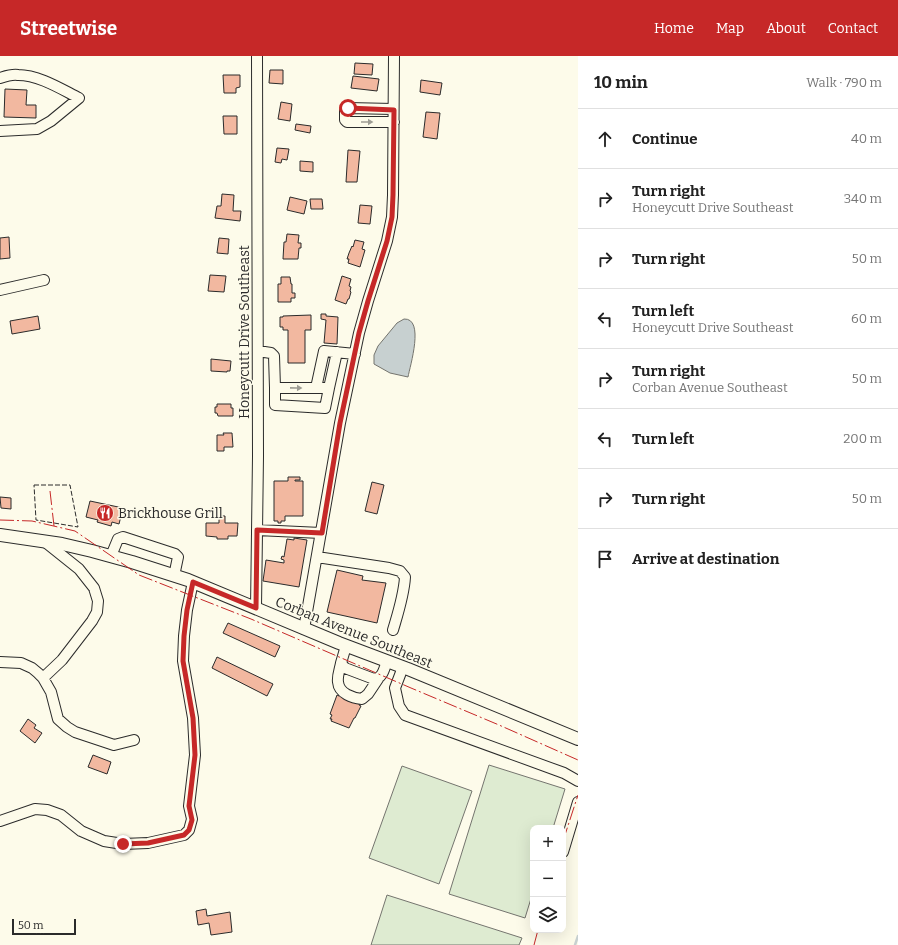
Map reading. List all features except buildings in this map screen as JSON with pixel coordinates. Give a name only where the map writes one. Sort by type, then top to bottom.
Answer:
[{"type":"main road","name":"Corban Avenue Southeast","points":[[0,535],[44,541],[112,556],[193,582],[346,646],[403,667],[578,739]]},
{"type":"street","name":"Honeycutt Drive Southeast","points":[[256,608],[258,456],[257,56]]},
{"type":"street","points":[[304,628],[322,533],[340,423],[359,333],[387,241],[392,217],[394,56]]},
{"type":"street","points":[[0,78],[18,74],[31,76],[54,85],[79,98],[51,121],[37,129],[0,131]]},
{"type":"street","points":[[394,110],[348,108],[345,111],[347,122],[394,122]]},
{"type":"street","points":[[0,290],[44,280]]},
{"type":"street","points":[[316,388],[324,351],[355,354]]},
{"type":"street","points":[[258,352],[271,353],[274,356],[275,405],[325,408],[337,352]]},
{"type":"street","points":[[275,388],[329,388]]},
{"type":"street","points":[[257,530],[322,533]]},
{"type":"street","points":[[112,556],[118,539],[123,537],[175,554],[178,557],[174,576]]},
{"type":"street","points":[[44,541],[79,569],[94,588],[98,601],[97,612],[92,621],[62,660],[44,678]]},
{"type":"street","points":[[317,557],[400,571],[405,577],[405,584],[393,630]]},
{"type":"street","points":[[0,821],[35,809],[47,810],[61,815],[81,831],[104,841],[123,844],[148,843],[184,835],[189,830],[192,820],[189,806],[195,755],[193,718],[183,661],[187,610],[193,582]]},
{"type":"street","points":[[346,646],[338,682],[340,688],[355,698],[362,699],[368,694],[381,676],[387,661]]},
{"type":"street","points":[[0,662],[21,663],[32,668],[44,678],[51,692],[58,718],[67,727],[75,732],[114,745],[134,740]]},
{"type":"street","points":[[341,663],[345,668],[374,679],[378,679]]},
{"type":"street","points":[[403,667],[395,688],[399,706],[405,715],[564,773],[578,781]]},
{"type":"street","points":[[566,842],[578,802]]},
{"type":"green space","points":[[489,765],[565,789],[554,825],[530,825],[530,902],[525,918],[449,894]]},
{"type":"green space","points":[[402,766],[472,791],[439,884],[369,858]]},
{"type":"green space","points":[[387,895],[522,938],[519,945],[371,945]]},
{"type":"shaded area","points":[[404,319],[410,321],[414,326],[415,334],[415,344],[408,377],[390,373],[374,364],[374,355],[378,346],[397,323]]},
{"type":"waterway","points":[[575,945],[578,936]]},
{"type":"fence","points":[[34,485],[70,485],[78,527],[36,520],[34,485]]},
{"type":"power","points":[[50,491],[54,526]]},
{"type":"power","points":[[0,520],[32,521],[75,531],[139,575],[251,619],[578,760]]},
{"type":"power","points":[[566,832],[578,795]]},
{"type":"power","points":[[534,945],[537,933]]},
{"type":"place","name":"Brickhouse Grill","points":[[105,513]]},
{"type":"route","points":[[123,844],[148,843],[184,835],[189,830],[192,820],[189,806],[195,755],[193,718],[183,661],[187,610],[193,582],[256,608],[257,530],[322,533],[340,423],[359,333],[387,241],[392,217],[394,110],[348,108]]}]
